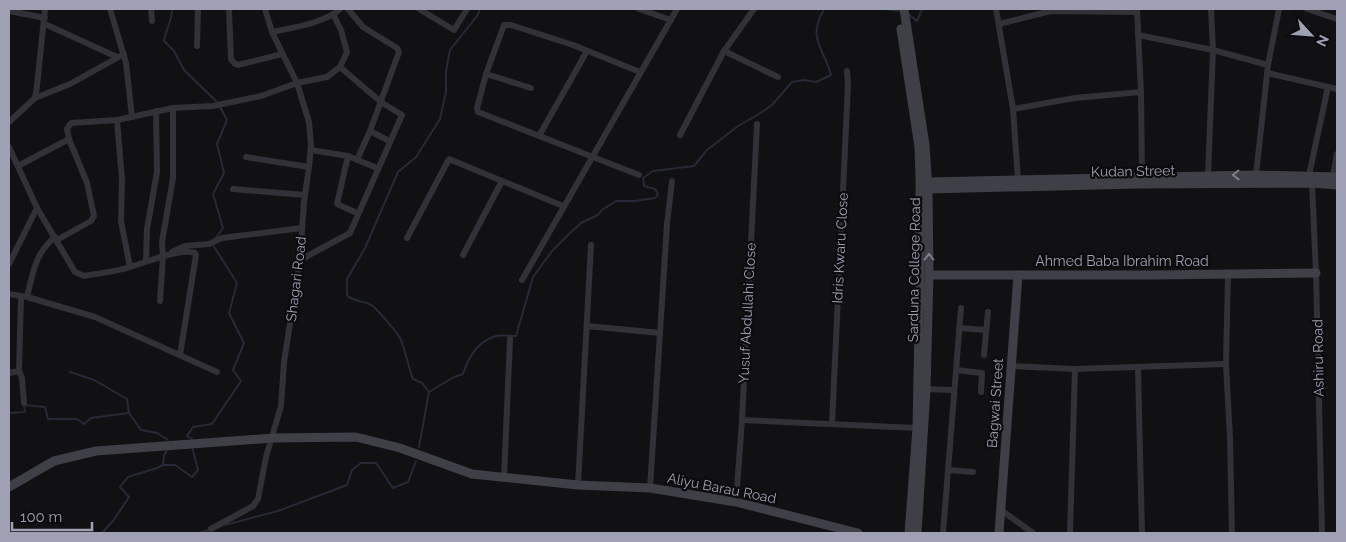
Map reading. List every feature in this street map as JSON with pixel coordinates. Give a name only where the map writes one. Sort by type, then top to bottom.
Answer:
[{"type":"street","points":[[35,98],[46,9]]},
{"type":"street","points":[[110,9],[121,55],[132,117]]},
{"type":"street","points":[[151,9],[152,21]]},
{"type":"street","points":[[198,9],[198,46]]},
{"type":"street","points":[[229,9],[231,59],[234,63],[238,65],[282,54]]},
{"type":"street","name":"Shagari Road","points":[[211,529],[253,506],[258,499],[266,457],[281,406],[284,362],[300,260],[311,150],[310,122],[297,83],[272,32],[265,9]]},
{"type":"street","points":[[272,32],[309,24],[340,9]]},
{"type":"street","points":[[348,9],[363,27],[397,48],[399,52],[370,131],[357,160]]},
{"type":"street","points":[[419,9],[454,30],[467,9]]},
{"type":"street","points":[[640,9],[671,20]]},
{"type":"street","points":[[522,280],[591,156],[677,9]]},
{"type":"street","points":[[680,135],[724,52],[754,9]]},
{"type":"street","points":[[996,9],[1013,109],[1018,180]]},
{"type":"street","points":[[1208,176],[1213,50],[1211,9]]},
{"type":"street","points":[[1256,175],[1268,65],[1278,9]]},
{"type":"street","points":[[1307,9],[1337,20]]},
{"type":"street","points":[[999,24],[1051,10],[1137,10],[1141,92],[1142,177]]},
{"type":"street","name":"Sarduna College Road","points":[[901,11],[925,145],[928,185],[928,275],[917,533]]},
{"type":"street","name":"Sarduna College Road","points":[[901,11],[919,147],[922,389],[909,533]]},
{"type":"street","points":[[9,12],[45,21],[121,55]]},
{"type":"street","points":[[24,403],[22,378],[19,371],[24,297],[33,269],[44,245],[91,221],[94,216],[87,183],[69,139],[67,129],[70,123],[117,120],[173,108],[223,105],[261,96],[297,83],[327,77],[340,67],[346,56],[347,48],[333,14]]},
{"type":"street","points":[[639,175],[478,112],[477,108],[486,74],[504,25],[511,25],[587,51],[640,72]]},
{"type":"street","points":[[1138,35],[1213,50],[1268,65]]},
{"type":"street","points":[[540,136],[587,51]]},
{"type":"street","points":[[724,52],[778,76]]},
{"type":"street","points":[[9,122],[35,98],[70,84],[121,55]]},
{"type":"street","points":[[300,260],[350,234],[357,213],[402,114],[381,102],[340,67]]},
{"type":"street","name":"Idris Kwaru Close","points":[[832,424],[848,85],[847,71]]},
{"type":"street","points":[[1267,73],[1337,89]]},
{"type":"street","points":[[486,74],[531,88]]},
{"type":"street","name":"Ashiru Road","points":[[1322,533],[1316,273],[1310,179],[1328,87]]},
{"type":"street","points":[[1013,109],[1075,98],[1141,92]]},
{"type":"street","points":[[160,301],[162,242],[172,178],[173,108]]},
{"type":"street","points":[[146,261],[147,229],[157,172],[156,111]]},
{"type":"street","points":[[117,120],[122,179],[121,221],[130,267]]},
{"type":"street","name":"Yusuf Abdullahi Close","points":[[736,502],[757,124]]},
{"type":"street","points":[[370,131],[389,141]]},
{"type":"street","points":[[18,166],[69,139]]},
{"type":"street","points":[[9,147],[37,208],[75,272],[80,276],[130,267],[163,256],[193,252],[196,256],[180,355]]},
{"type":"street","points":[[311,150],[348,156],[377,168],[376,170]]},
{"type":"street","points":[[928,185],[1018,180],[1256,175],[1310,179],[1335,176],[1337,154]]},
{"type":"street","points":[[348,156],[337,204],[357,213]]},
{"type":"street","points":[[246,157],[309,167]]},
{"type":"street","points":[[407,238],[449,160],[563,206]]},
{"type":"street","name":"Kudan Street","points":[[928,185],[1129,184],[1310,179],[1337,186]]},
{"type":"street","points":[[463,255],[502,181]]},
{"type":"street","points":[[650,488],[666,224],[672,181]]},
{"type":"street","points":[[233,189],[305,195]]},
{"type":"street","points":[[9,264],[37,208]]},
{"type":"street","points":[[163,256],[185,246],[213,243],[222,238],[302,228]]},
{"type":"street","points":[[578,484],[591,245]]},
{"type":"street","name":"Ahmed Baba Ibrahim Road","points":[[928,275],[1316,273]]},
{"type":"street","points":[[1228,274],[1226,364],[1232,533]]},
{"type":"street","name":"Bagwai Street","points":[[999,533],[1018,275]]},
{"type":"street","points":[[9,294],[95,317],[217,372]]},
{"type":"street","points":[[943,533],[961,308]]},
{"type":"street","points":[[984,355],[988,312]]},
{"type":"street","points":[[587,326],[660,333]]},
{"type":"street","points":[[959,328],[986,330]]},
{"type":"street","points":[[504,478],[510,340]]},
{"type":"street","points":[[1011,366],[1075,369],[1226,364]]},
{"type":"street","points":[[1138,368],[1142,533]]},
{"type":"street","points":[[1070,533],[1075,369]]},
{"type":"street","points":[[956,370],[982,373],[981,392]]},
{"type":"street","points":[[9,373],[19,371]]},
{"type":"street","points":[[922,389],[954,390]]},
{"type":"street","points":[[742,420],[917,428]]},
{"type":"street","name":"Aliyu Barau Road","points":[[9,487],[54,461],[96,450],[272,438],[356,438],[400,448],[472,474],[578,484],[650,488],[736,502],[858,533]]},
{"type":"street","points":[[948,470],[973,472]]},
{"type":"street","points":[[1001,510],[1034,533]]},
{"type":"waterway","points":[[172,9],[164,41],[174,51],[184,70],[218,103]]},
{"type":"waterway","points":[[429,392],[422,383],[413,379],[402,342],[392,327],[374,307],[350,298],[347,295],[347,279],[365,248],[398,172],[416,157],[440,119],[446,92],[446,71],[450,50],[477,16],[480,9]]},
{"type":"waterway","points":[[419,447],[429,392],[454,377],[463,374],[471,356],[479,346],[490,338],[496,336],[516,336],[533,277],[552,251],[581,223],[598,215],[616,201],[655,198],[658,194],[655,189],[644,186],[643,178],[653,171],[694,166],[707,150],[738,126],[772,105],[792,82],[804,80],[816,82],[831,75],[817,35],[819,19],[824,9]]},
{"type":"waterway","points":[[884,9],[900,11]]},
{"type":"waterway","points":[[907,13],[917,21],[922,9]]},
{"type":"waterway","points":[[215,239],[223,228],[213,194],[224,173],[217,144],[227,120],[220,107]]},
{"type":"waterway","points":[[192,439],[187,436],[193,427],[212,424],[241,381],[233,370],[244,343],[229,313],[237,283],[213,245]]},
{"type":"waterway","points":[[70,372],[94,380],[127,399],[129,413],[141,430],[157,433],[168,440]]},
{"type":"waterway","points":[[9,413],[25,412],[24,405],[45,407],[48,419],[77,419],[84,424],[91,418],[129,413]]},
{"type":"waterway","points":[[102,533],[113,521],[129,497],[120,487],[128,477],[163,465],[175,465],[192,477],[198,470],[192,447]]},
{"type":"waterway","points":[[163,465],[167,450]]},
{"type":"waterway","points":[[225,525],[278,511],[347,485],[352,470],[361,463],[376,463],[393,488],[408,482],[416,461]]},
{"type":"waterway","points":[[200,533],[208,530]]}]
